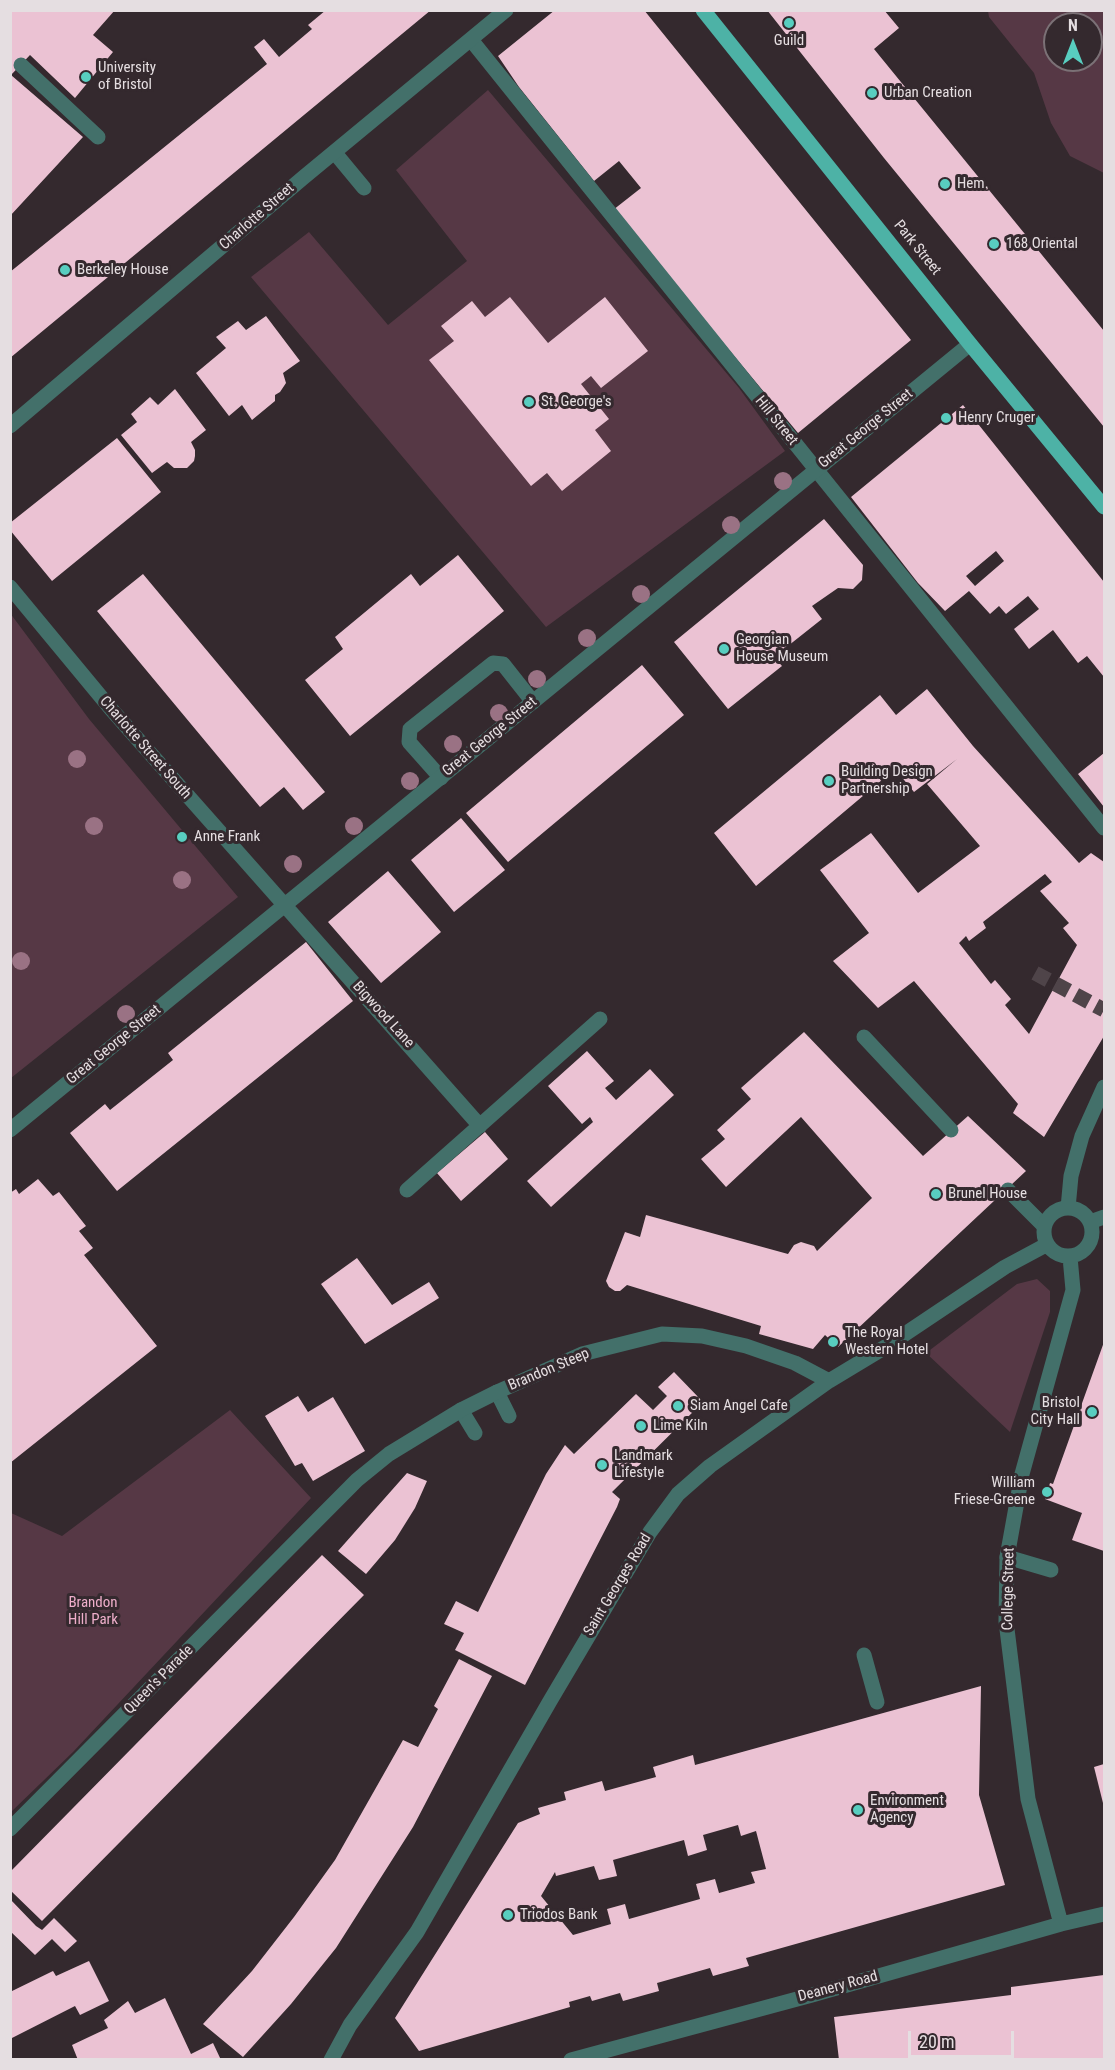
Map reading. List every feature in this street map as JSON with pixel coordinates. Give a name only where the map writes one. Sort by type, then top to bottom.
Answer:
[{"type":"main road","name":"Park Street","points":[[702,10],[1104,507]]},
{"type":"street","name":"Charlotte Street","points":[[10,426],[472,41],[506,10]]},
{"type":"street","name":"Hill Street","points":[[472,41],[1104,828]]},
{"type":"street","points":[[21,65],[98,137]]},
{"type":"street","points":[[335,153],[364,188]]},
{"type":"street","name":"Great George Street","points":[[10,1131],[970,344]]},
{"type":"street","name":"Charlotte Street South","points":[[10,587],[111,709],[285,905]]},
{"type":"street","points":[[441,778],[409,742],[410,729],[493,663],[503,664],[533,702]]},
{"type":"street","name":"Bigwood Lane","points":[[285,905],[480,1126]]},
{"type":"street","points":[[407,1191],[600,1020]]},
{"type":"street","points":[[864,1037],[951,1130]]},
{"type":"street","points":[[1068,1208],[1071,1176],[1082,1136],[1104,1087]]},
{"type":"street","points":[[1008,1190],[1044,1226]]},
{"type":"street","points":[[1068,1208],[1080,1210],[1097,1220],[1089,1245],[1080,1254],[1070,1257],[1051,1251],[1043,1236],[1044,1226],[1050,1215],[1068,1208]]},
{"type":"street","name":"Saint Georges Road","points":[[331,2060],[350,2025],[417,1932],[550,1701],[657,1522],[678,1494],[710,1466],[829,1381],[887,1346],[1005,1267],[1046,1245]]},
{"type":"street","name":"College Street","points":[[1061,1924],[1028,1799],[1006,1621],[1006,1557],[1022,1474],[1072,1290],[1070,1257]]},
{"type":"street","name":"Brandon Steep","points":[[307,1532],[357,1480],[389,1454],[461,1410],[582,1354],[662,1334],[702,1336],[746,1346],[795,1363],[829,1381]]},
{"type":"street","points":[[497,1392],[509,1416]]},
{"type":"street","points":[[461,1410],[475,1433]]},
{"type":"street","name":"Queen's Parade","points":[[10,1829],[307,1532]]},
{"type":"street","points":[[1006,1557],[1051,1570]]},
{"type":"street","points":[[864,1655],[877,1702]]},
{"type":"street","name":"Deanery Road","points":[[571,2060],[1104,1914]]},
{"type":"green space","points":[[988,11],[1104,11],[1104,173],[1070,156],[1051,123],[1034,73],[989,17]]},
{"type":"green space","points":[[488,90],[739,388],[785,451],[546,627],[251,277],[309,232],[388,325],[467,261],[396,170]]},
{"type":"green space","points":[[10,613],[89,719],[238,897],[11,1078]]},
{"type":"green space","points":[[1037,1279],[1050,1291],[1050,1312],[1010,1432],[926,1353],[1017,1284]]},
{"type":"green space","name":"Brandon Hill Park","points":[[230,1410],[311,1498],[73,1752],[11,1812],[11,1513],[62,1536]]},
{"type":"building","points":[[10,10],[115,10],[93,35],[113,52],[75,98],[30,55],[11,75],[83,137],[10,216]]},
{"type":"building","points":[[326,10],[431,10],[10,358],[10,272],[267,64],[254,47],[264,39],[279,57],[312,29],[308,25]]},
{"type":"building","points":[[555,10],[644,10],[911,340],[798,433],[613,210],[641,188],[619,161],[594,181],[519,87],[498,56]]},
{"type":"building","points":[[767,10],[884,10],[899,28],[874,49],[1104,331],[1104,427],[884,158]]},
{"type":"building","name":"St. George's","points":[[510,297],[548,343],[605,297],[648,351],[601,388],[591,376],[581,384],[609,419],[595,430],[611,451],[562,491],[547,473],[531,486],[429,360],[454,341],[441,326],[472,301],[485,317]]},
{"type":"building","points":[[266,316],[300,361],[283,373],[286,383],[275,395],[275,401],[252,420],[242,405],[229,416],[196,373],[226,348],[216,337],[238,321],[246,330]]},
{"type":"building","points":[[175,389],[206,430],[191,442],[195,456],[194,461],[187,468],[174,468],[167,462],[152,473],[121,435],[137,422],[131,414],[150,397],[158,405]]},
{"type":"building","points":[[963,405],[1104,582],[1104,677],[1087,656],[1078,663],[1053,630],[1029,649],[1014,629],[1039,609],[1028,596],[1006,614],[999,606],[990,614],[969,591],[945,611],[918,583],[851,497]],"holes":[[[996,551],[1004,561],[975,586],[966,576]]]},
{"type":"building","points":[[117,438],[161,492],[52,581],[10,530],[10,523]]},
{"type":"building","points":[[824,519],[863,565],[862,580],[853,589],[838,588],[812,606],[822,619],[774,657],[782,666],[728,709],[674,642]]},
{"type":"building","points":[[458,555],[504,611],[350,736],[305,680],[343,649],[335,637],[411,574],[420,586]]},
{"type":"building","points":[[143,574],[325,792],[303,810],[284,787],[260,807],[97,611]]},
{"type":"building","points":[[642,665],[684,715],[508,862],[466,813]]},
{"type":"building","points":[[927,689],[973,746],[1079,863],[1091,853],[1104,862],[1104,1036],[1044,1137],[1013,1113],[1018,1104],[914,981],[878,1008],[833,961],[869,933],[820,870],[871,833],[918,893],[980,846],[927,784],[957,759],[914,792],[895,769],[756,886],[714,833],[880,695],[896,715]],"holes":[[[1045,874],[1052,882],[1040,891],[1069,923],[1063,928],[1077,945],[1029,1034],[1005,1005],[1011,999],[995,980],[991,984],[959,943],[966,936],[969,941],[986,928],[983,922]]]},
{"type":"building","points":[[1104,753],[1104,807],[1078,774]]},
{"type":"building","points":[[461,818],[505,870],[454,912],[411,860]]},
{"type":"building","points":[[388,871],[441,932],[381,983],[328,922]]},
{"type":"building","points":[[306,942],[353,1001],[117,1191],[70,1133],[105,1104],[110,1110],[173,1060],[168,1053]]},
{"type":"building","name":"Brunel House","points":[[804,1032],[923,1156],[968,1116],[1026,1171],[838,1347],[825,1335],[813,1349],[759,1334],[761,1326],[627,1285],[620,1291],[609,1287],[606,1281],[625,1232],[640,1237],[646,1215],[788,1254],[794,1245],[801,1242],[814,1246],[817,1251],[872,1198],[801,1117],[726,1187],[701,1159],[725,1139],[717,1130],[751,1099],[741,1088]]},
{"type":"building","points":[[587,1051],[614,1081],[605,1088],[616,1100],[650,1069],[674,1095],[551,1207],[527,1181],[593,1122],[590,1117],[582,1124],[548,1086]]},
{"type":"building","points":[[485,1132],[508,1159],[461,1201],[437,1173]]},
{"type":"building","points":[[38,1179],[53,1196],[59,1192],[86,1226],[79,1231],[93,1248],[84,1255],[157,1346],[10,1463],[10,1193],[16,1189],[19,1194]]},
{"type":"building","points":[[357,1258],[392,1305],[429,1282],[439,1298],[365,1344],[321,1284]]},
{"type":"building","name":"Bristol City Hall","points":[[1104,1342],[1104,1551],[1072,1540],[1082,1513],[1045,1499],[1050,1483],[1053,1484]]},
{"type":"building","points":[[674,1372],[703,1402],[612,1492],[620,1499],[617,1507],[525,1685],[455,1650],[464,1633],[444,1624],[456,1601],[478,1612],[546,1474],[565,1445],[574,1454],[636,1394],[653,1410],[667,1396],[658,1387]]},
{"type":"building","points":[[298,1396],[308,1412],[333,1397],[365,1451],[313,1481],[302,1463],[295,1466],[265,1416]]},
{"type":"building","points":[[407,1473],[427,1481],[415,1508],[395,1540],[366,1574],[338,1551]]},
{"type":"building","points":[[322,1555],[364,1595],[42,1921],[10,1890],[10,1872]]},
{"type":"building","points":[[459,1659],[492,1676],[413,1827],[336,1948],[291,2004],[243,2057],[203,2024],[252,1971],[335,1860],[403,1740],[418,1747],[438,1709],[434,1706]]},
{"type":"building","points":[[981,1686],[979,1795],[1005,1885],[746,1958],[749,1966],[713,1976],[710,1968],[657,1983],[659,1991],[623,2001],[620,1993],[592,2001],[590,1996],[569,2002],[570,2007],[419,2051],[395,2018],[518,1823],[540,1814],[538,1808],[566,1800],[564,1792],[602,1781],[605,1791],[656,1777],[653,1767],[693,1755],[695,1765]],"holes":[[[738,1825],[741,1836],[756,1831],[766,1869],[751,1872],[755,1883],[719,1893],[715,1879],[696,1884],[700,1899],[629,1919],[625,1904],[607,1909],[611,1924],[573,1935],[541,1896],[555,1872],[556,1876],[594,1866],[599,1880],[617,1876],[613,1860],[684,1840],[688,1856],[707,1850],[703,1835]]]},
{"type":"building","points":[[1104,1764],[1104,1807],[1094,1767]]},
{"type":"building","points":[[10,1899],[42,1930],[54,1918],[77,1941],[65,1952],[52,1939],[35,1955],[10,1931]]},
{"type":"building","points":[[89,1961],[109,2001],[80,2015],[75,2006],[10,2039],[10,1992],[53,1971],[56,1976]]},
{"type":"building","points":[[1104,1975],[1104,2060],[839,2060],[834,2017],[1011,1995],[1011,1987]]},
{"type":"building","points":[[165,1998],[191,2054],[213,2043],[221,2060],[127,2060],[126,2058],[123,2060],[78,2060],[72,2045],[108,2028],[104,2020],[128,2001],[135,2013]]},
{"type":"tunnel","points":[[1035,973],[1104,1010]]},
{"type":"place","name":"Guild","points":[[789,23]]},
{"type":"place","name":"University of Bristol","points":[[86,77]]},
{"type":"place","name":"Urban Creation","points":[[872,93]]},
{"type":"place","name":"Hem.","points":[[945,184]]},
{"type":"place","name":"168 Oriental","points":[[994,244]]},
{"type":"place","name":"Berkeley House","points":[[65,270]]},
{"type":"place","name":"St. George's","points":[[529,402]]},
{"type":"place","name":"Henry Cruger","points":[[946,418]]},
{"type":"place","name":"Georgian House Museum","points":[[724,649]]},
{"type":"place","name":"Building Design Partnership","points":[[829,781]]},
{"type":"place","name":"Anne Frank","points":[[182,837]]},
{"type":"place","name":"Brunel House","points":[[936,1194]]},
{"type":"place","name":"The Royal Western Hotel","points":[[833,1342]]},
{"type":"place","name":"Siam Angel Cafe","points":[[678,1406]]},
{"type":"place","name":"Bristol City Hall","points":[[1092,1412]]},
{"type":"place","name":"Lime Kiln","points":[[641,1426]]},
{"type":"place","name":"Landmark Lifestyle","points":[[602,1465]]},
{"type":"place","name":"William Friese-Greene","points":[[1047,1492]]},
{"type":"place","name":"Environment Agency","points":[[858,1810]]},
{"type":"place","name":"Triodos Bank","points":[[508,1915]]}]
